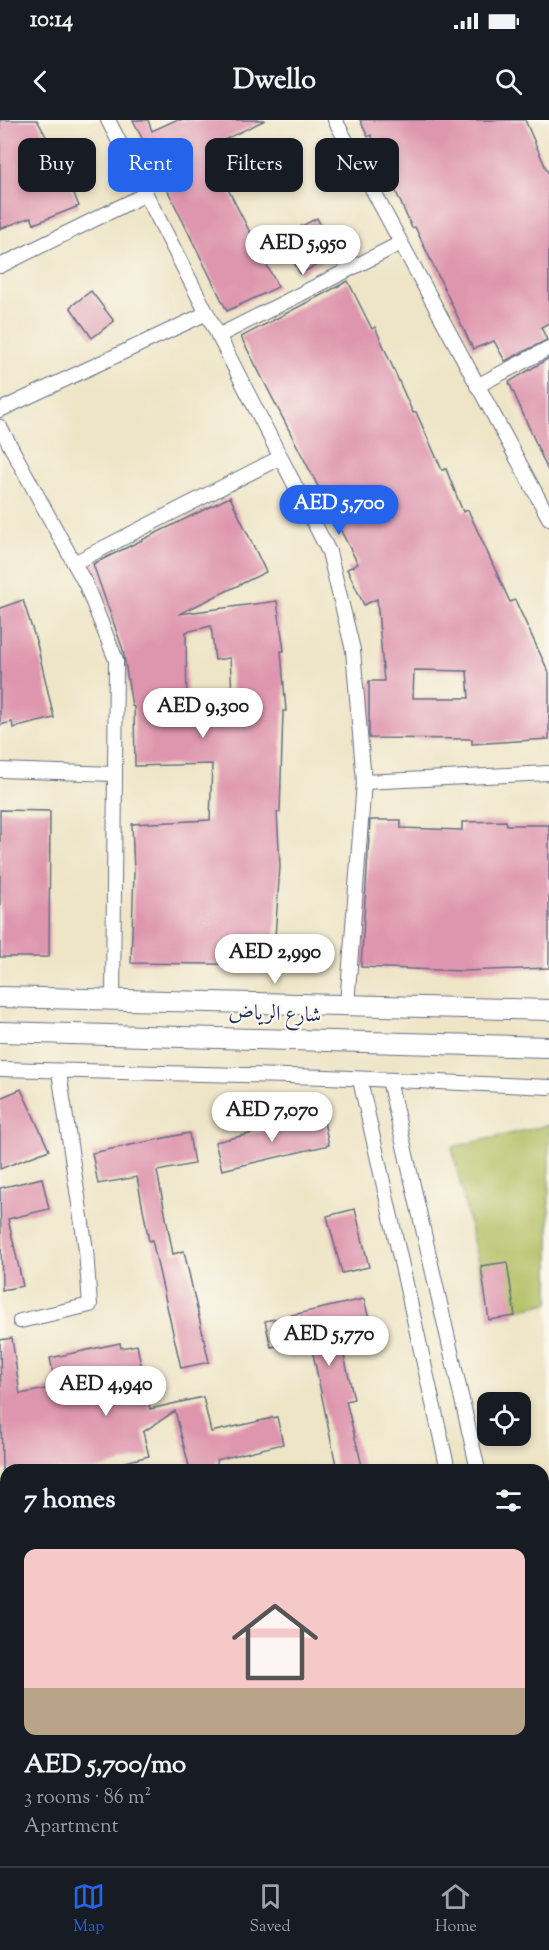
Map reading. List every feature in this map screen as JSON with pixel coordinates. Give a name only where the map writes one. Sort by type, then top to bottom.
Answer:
[{"type":"main road","name":"شارع الرياض","points":[[0,997],[549,1010]]},
{"type":"main road","name":"شارع الرياض","points":[[0,1032],[549,1047]]},
{"type":"street","points":[[108,120],[329,552],[332,563],[353,650],[364,782],[347,1005]]},
{"type":"street","points":[[335,120],[549,518]]},
{"type":"street","points":[[0,267],[146,194]]},
{"type":"street","points":[[218,336],[401,243]]},
{"type":"street","points":[[0,410],[207,313]]},
{"type":"street","points":[[477,386],[549,348]]},
{"type":"street","points":[[0,427],[86,585],[116,660],[113,1000]]},
{"type":"street","points":[[74,563],[280,457]]},
{"type":"street","points":[[0,770],[115,774]]},
{"type":"street","points":[[364,782],[549,773]]},
{"type":"street","points":[[0,1069],[549,1087]]},
{"type":"street","points":[[20,1321],[90,1305],[86,1250],[59,1072]]},
{"type":"street","points":[[360,1080],[447,1464]]},
{"type":"street","points":[[389,1080],[477,1464]]},
{"type":"green space","points":[[549,1125],[549,1303],[490,1316],[452,1147]]},
{"type":"building","points":[[0,120],[37,120],[47,138],[18,138],[18,192],[73,192],[79,206],[34,224],[31,217],[0,229]]},
{"type":"building","points":[[133,120],[148,120],[152,131],[176,120],[265,120],[228,138],[205,138],[205,192],[229,192],[278,287],[227,311],[168,192],[193,192],[193,138],[142,138]]},
{"type":"building","points":[[360,120],[525,120],[549,175],[549,323],[541,327],[547,340],[505,361],[494,341],[473,349],[396,192],[399,192],[399,138],[372,138],[371,135],[368,137]]},
{"type":"building","points":[[317,218],[336,255],[300,274],[281,237]]},
{"type":"building","points":[[348,281],[372,329],[375,327],[413,413],[416,412],[442,470],[446,469],[463,512],[468,510],[510,602],[515,600],[549,673],[549,739],[472,744],[472,739],[369,738],[369,681],[384,681],[377,599],[364,605],[347,569],[358,564],[241,337]],"holes":[[[414,670],[467,671],[469,698],[413,698]]]},
{"type":"building","points":[[91,291],[114,321],[92,338],[70,307]]},
{"type":"building","points":[[549,358],[549,473],[509,382]]},
{"type":"building","points":[[230,497],[266,572],[179,614],[277,601],[284,651],[281,651],[286,711],[283,711],[280,812],[277,812],[280,866],[273,965],[131,963],[134,872],[132,824],[210,820],[212,764],[135,766],[134,707],[123,650],[93,564]],"holes":[[[211,626],[215,660],[230,658],[232,693],[218,695],[220,718],[187,719],[186,632]]]},
{"type":"building","points":[[23,600],[37,644],[54,718],[13,728],[12,722],[0,725],[0,608]]},
{"type":"building","points":[[0,810],[50,811],[49,957],[0,957]]},
{"type":"building","points":[[370,820],[401,820],[401,828],[462,830],[462,822],[506,821],[507,825],[549,825],[549,968],[463,971],[361,967]]},
{"type":"building","points":[[21,1089],[49,1150],[0,1169],[0,1098]]},
{"type":"building","points":[[323,1117],[329,1145],[222,1170],[215,1142]]},
{"type":"building","points":[[189,1133],[194,1164],[157,1171],[173,1254],[184,1251],[209,1362],[181,1368],[152,1240],[149,1241],[137,1177],[98,1184],[92,1153]]},
{"type":"building","points":[[42,1178],[49,1209],[8,1219],[23,1286],[2,1290],[0,1188]]},
{"type":"building","points":[[355,1209],[369,1267],[342,1273],[327,1216]]},
{"type":"building","points":[[507,1262],[515,1316],[489,1320],[481,1266]]},
{"type":"building","points":[[364,1299],[371,1327],[339,1334],[354,1399],[346,1401],[362,1464],[336,1464],[310,1339],[271,1347],[265,1321]]},
{"type":"building","points":[[12,1338],[20,1394],[56,1387],[50,1358],[120,1343],[121,1348],[137,1345],[150,1409],[203,1397],[211,1432],[277,1417],[283,1444],[216,1460],[217,1464],[188,1464],[175,1411],[143,1432],[149,1456],[118,1464],[2,1464],[0,1340]]}]
